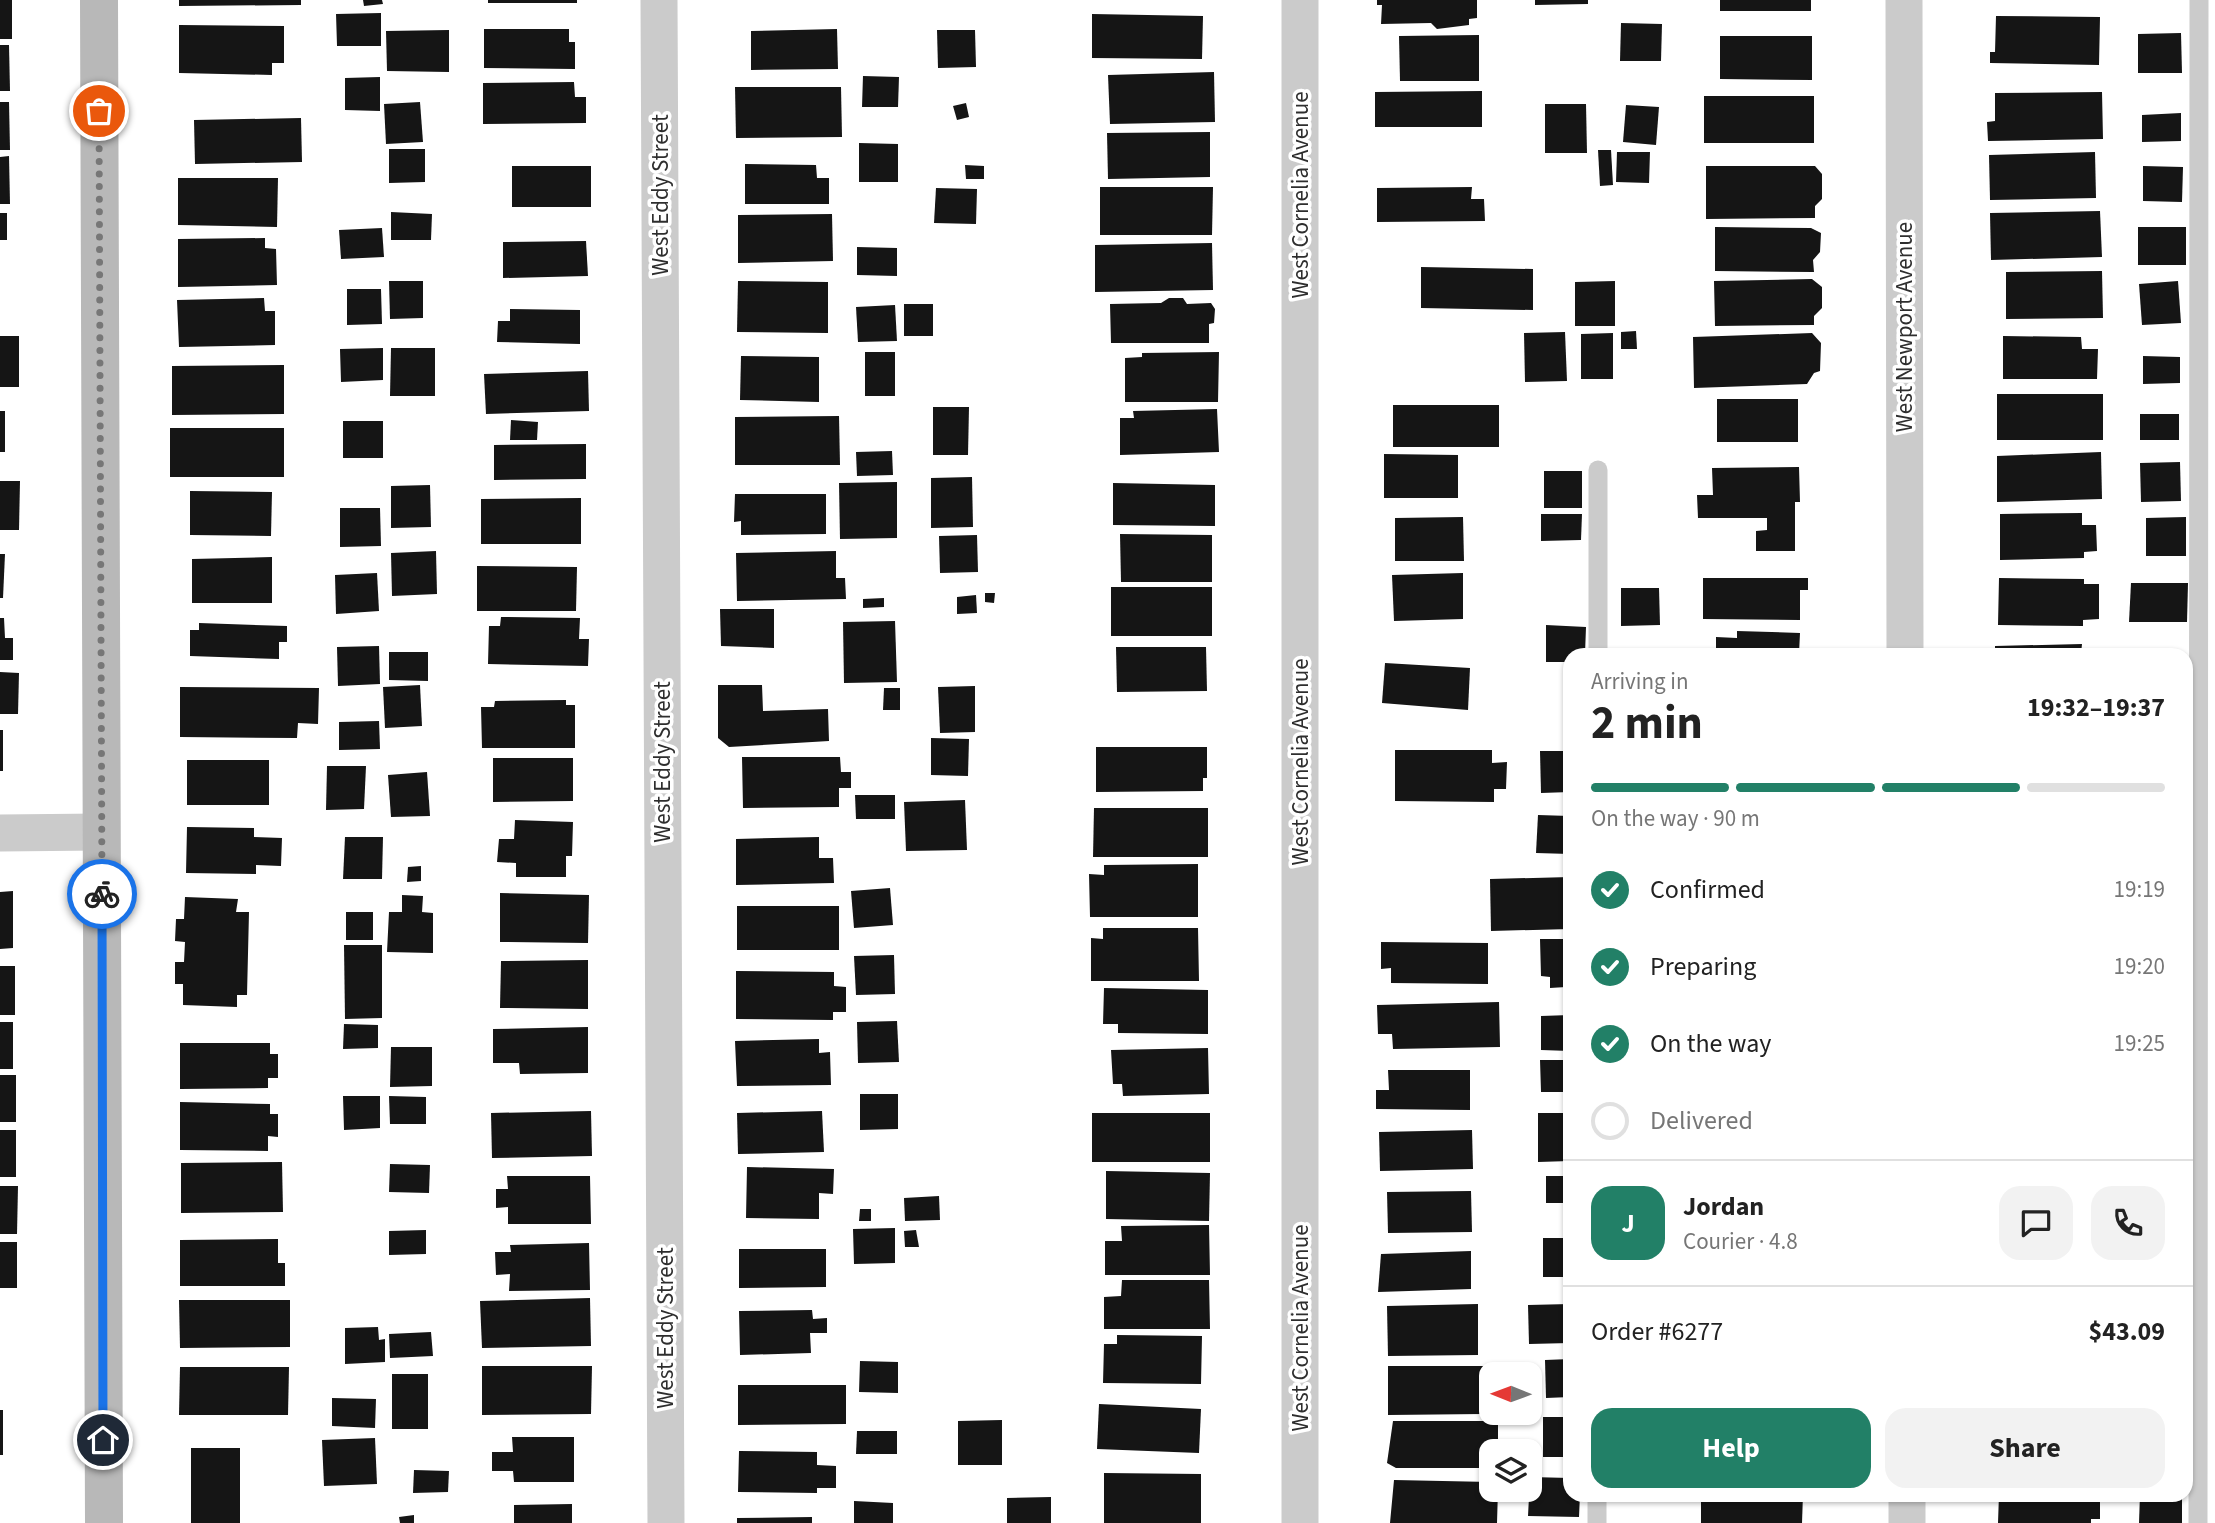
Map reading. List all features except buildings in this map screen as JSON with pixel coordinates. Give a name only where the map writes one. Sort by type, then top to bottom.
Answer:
[{"type":"street","points":[[99,0],[103,1523]]},
{"type":"street","name":"West Eddy Street","points":[[659,0],[666,1523]]},
{"type":"street","name":"West Cornelia Avenue","points":[[1300,0],[1300,1523]]},
{"type":"street","name":"West Newport Avenue","points":[[1904,0],[1905,648]]},
{"type":"street","points":[[0,833],[102,832]]},
{"type":"street","points":[[1907,1502],[1907,1523]]},
{"type":"lane","points":[[2198,1523],[2199,0]]},
{"type":"lane","points":[[1598,470],[1598,648]]},
{"type":"lane","points":[[1597,1502],[1597,1523]]},
{"type":"way so far","points":[[99,111],[102,894]]},
{"type":"route","points":[[102,894],[103,1440]]}]
